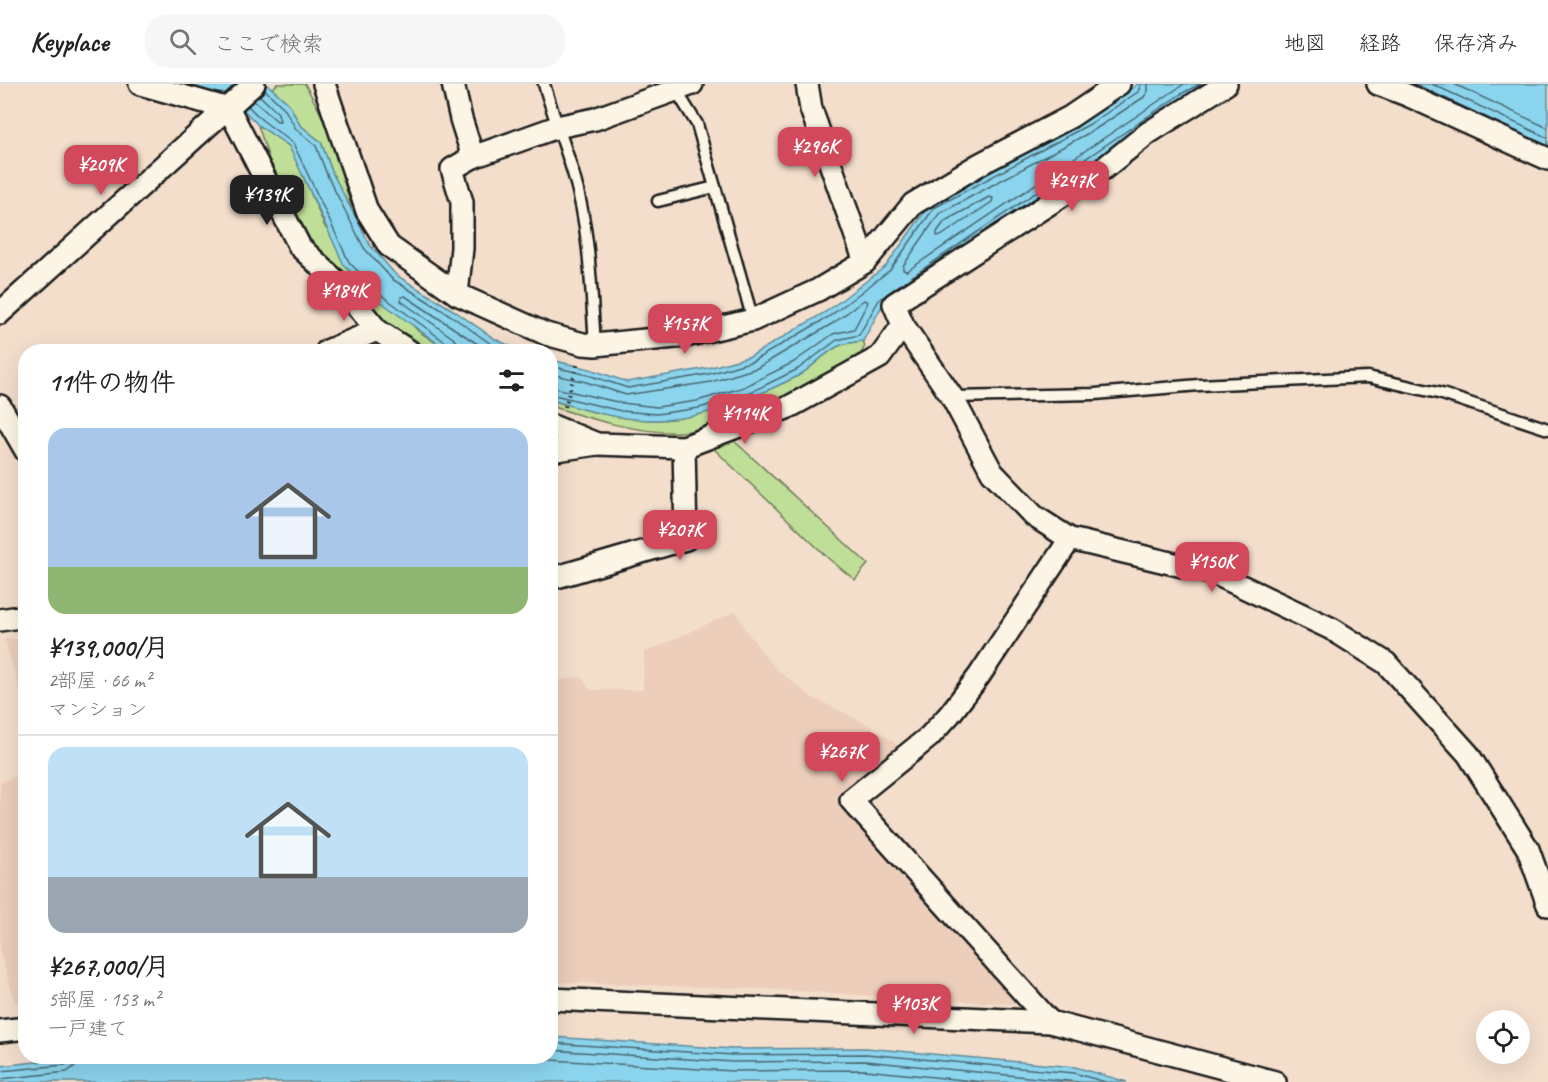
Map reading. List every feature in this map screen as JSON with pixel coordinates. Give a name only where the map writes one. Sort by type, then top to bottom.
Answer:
[{"type":"street","points":[[140,84],[229,109],[300,247],[338,284],[377,330],[398,344]]},
{"type":"street","points":[[0,313],[229,109],[254,84]]},
{"type":"street","points":[[324,84],[367,211],[389,246],[458,294],[546,334],[589,345],[685,336],[753,320],[818,290],[865,262],[912,204],[980,164],[1070,117],[1119,84]]},
{"type":"street","points":[[453,84],[460,119],[473,157]]},
{"type":"street","points":[[807,84],[811,109],[865,262]]},
{"type":"street","points":[[1226,84],[1148,132],[1093,175],[894,304],[903,326],[952,397],[992,472],[1034,516],[1070,539],[1216,573],[1332,629],[1386,663],[1468,754],[1528,849],[1548,905]]},
{"type":"street","points":[[1378,84],[1548,159]]},
{"type":"street","points":[[458,294],[462,248],[462,202],[452,169],[473,157],[557,127],[595,119],[680,86]]},
{"type":"street","points":[[558,450],[597,444],[684,447],[789,407],[880,357],[903,326]]},
{"type":"street","points":[[344,344],[377,330]]},
{"type":"street","points":[[0,406],[18,437]]},
{"type":"street","points":[[558,427],[597,444]]},
{"type":"street","points":[[558,577],[686,539],[684,447]]},
{"type":"street","points":[[1050,1022],[851,800],[929,738],[950,714],[980,676],[1070,539]]},
{"type":"street","points":[[0,620],[18,617]]},
{"type":"street","points":[[558,999],[1050,1022],[1275,1082]]},
{"type":"lane","points":[[544,84],[574,177],[587,242],[589,345]]},
{"type":"lane","points":[[680,86],[697,124],[753,320]]},
{"type":"lane","points":[[658,201],[715,187]]},
{"type":"lane","points":[[952,397],[1095,394],[1199,385],[1368,377],[1442,394],[1548,429]]},
{"type":"path","points":[[558,419],[589,345]]},
{"type":"shaded area","points":[[736,611],[745,629],[773,666],[811,697],[864,722],[893,741],[902,751],[844,800],[1029,1005],[764,989],[558,982],[558,680],[582,677],[590,690],[643,690],[644,653]]},
{"type":"shaded area","points":[[18,639],[18,685],[5,640]]},
{"type":"shaded area","points":[[18,776],[18,1005],[15,1002],[0,953],[0,782]]},
{"type":"green space","points":[[277,84],[305,84],[330,131],[353,214],[333,174],[321,142],[300,125],[289,104],[272,89]]},
{"type":"green space","points":[[258,125],[289,146],[325,227],[418,331],[438,344],[421,344],[375,317],[315,249],[269,159]]},
{"type":"green space","points":[[863,341],[865,346],[859,357],[804,388],[748,414],[691,431],[649,431],[558,408],[558,402],[604,414],[645,420],[694,416],[729,406],[796,377],[835,348]]},
{"type":"green space","points":[[732,439],[868,564],[855,580],[829,559],[713,448]]},
{"type":"water","points":[[169,84],[267,84],[289,104],[300,125],[321,142],[333,174],[370,245],[396,275],[506,344],[438,344],[377,299],[344,265],[289,146],[258,125],[227,93],[205,94]]},
{"type":"water","points":[[1138,84],[1213,84],[901,291],[883,304],[863,341],[835,348],[796,377],[729,406],[676,419],[645,420],[617,417],[558,402],[558,362],[590,369],[627,382],[708,368],[751,356],[827,311],[886,266],[930,204],[1087,119]]},
{"type":"water","points":[[1400,84],[1548,84],[1548,153]]},
{"type":"water","points":[[558,1037],[733,1049],[866,1048],[1075,1067],[1127,1082],[0,1082],[0,1066],[18,1064],[558,1064]]}]
